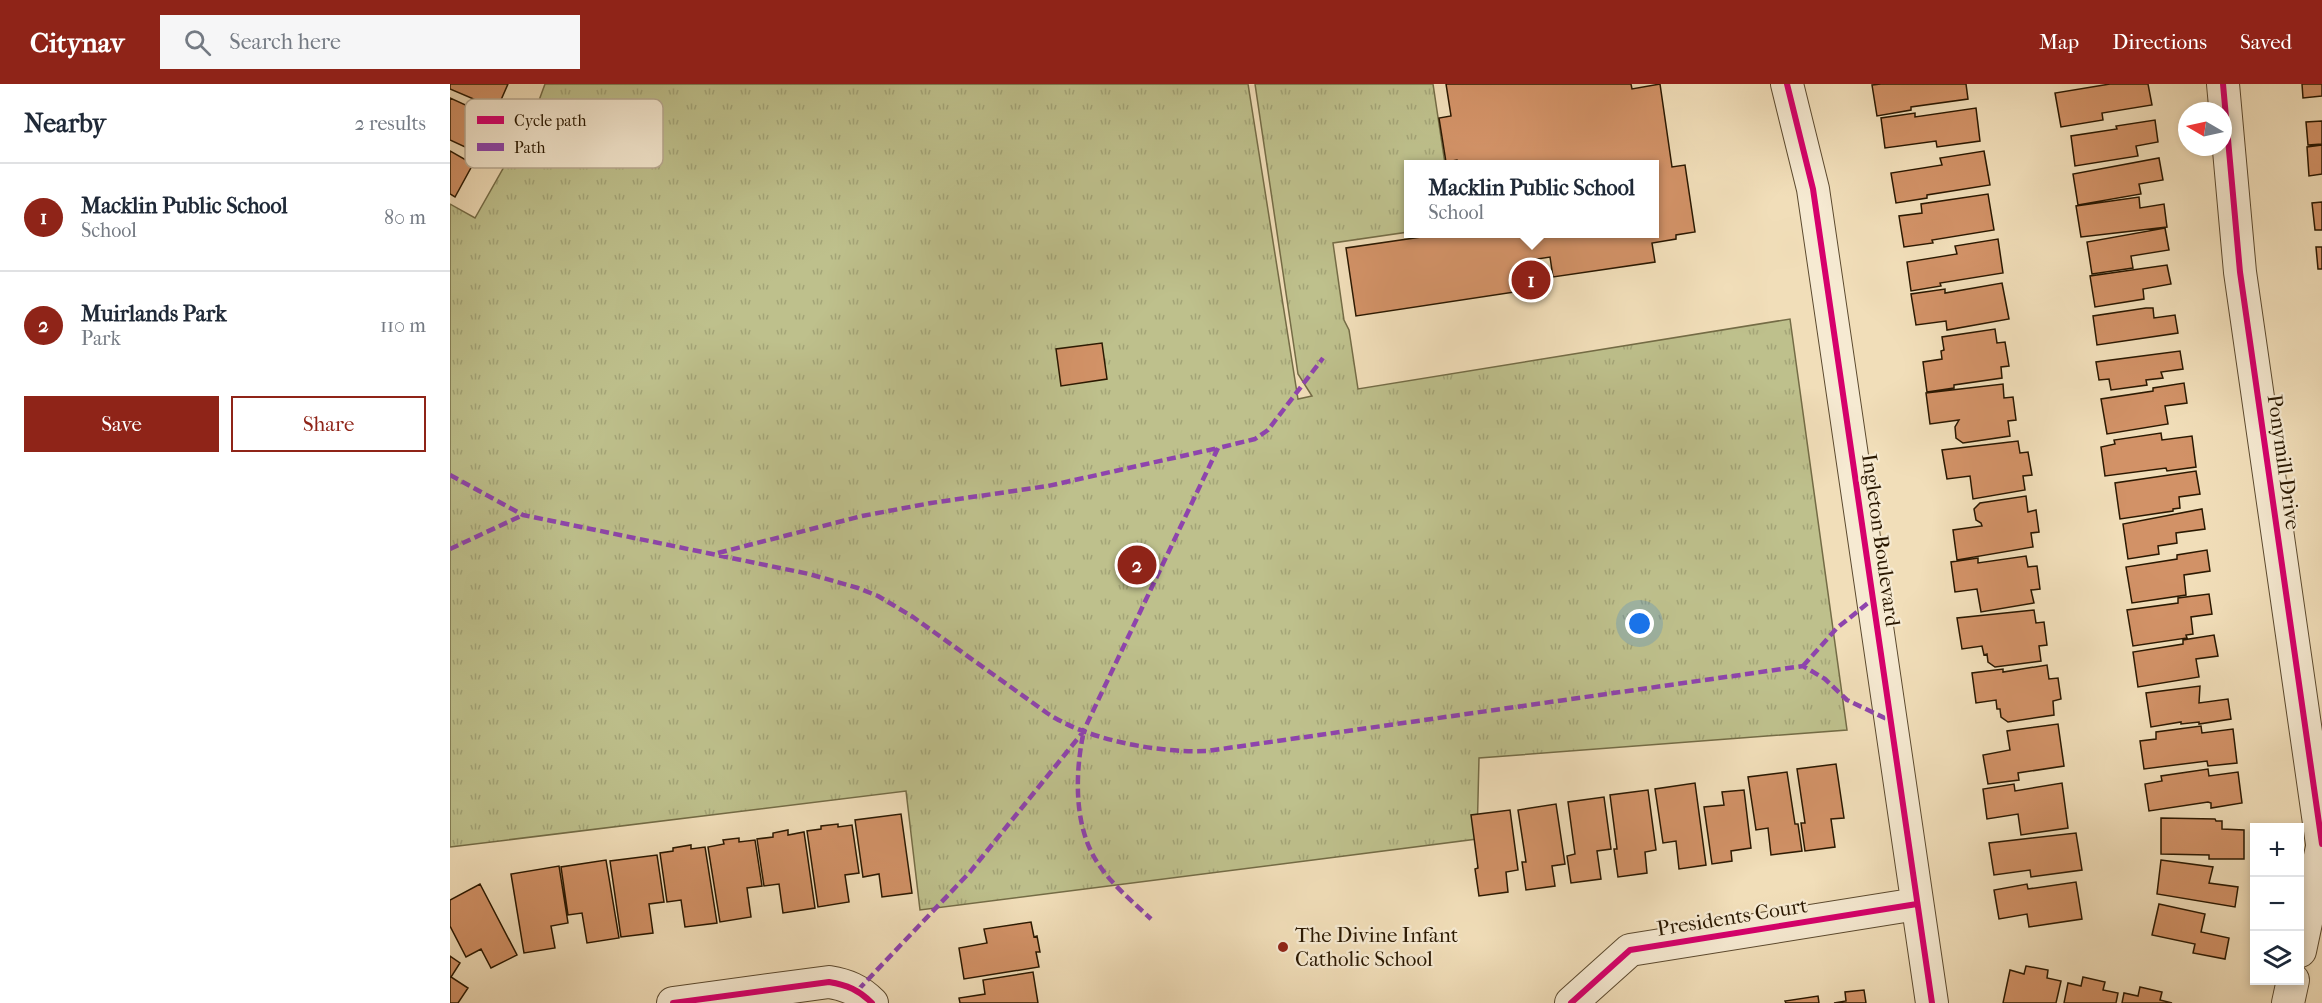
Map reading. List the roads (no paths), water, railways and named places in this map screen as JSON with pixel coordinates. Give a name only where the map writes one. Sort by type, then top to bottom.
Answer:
[{"type":"street","name":"Ingleton Boulevard","points":[[1787,84],[1813,189],[1932,1003]]},
{"type":"street","name":"Ponymill Drive","points":[[2223,84],[2240,272],[2322,845],[2304,932]]},
{"type":"street","name":"Presidents Court","points":[[1570,1003],[1629,950],[1917,904]]},
{"type":"street","points":[[673,1003],[829,982],[858,990],[872,1003]]},
{"type":"street","points":[[2288,1003],[2292,985]]},
{"type":"place","name":"Macklin Public School","points":[[1531,280]]},
{"type":"place","name":"Muirlands Park","points":[[1137,565]]},
{"type":"place","name":"The Divine Infant Catholic School","points":[[1283,947]]}]
